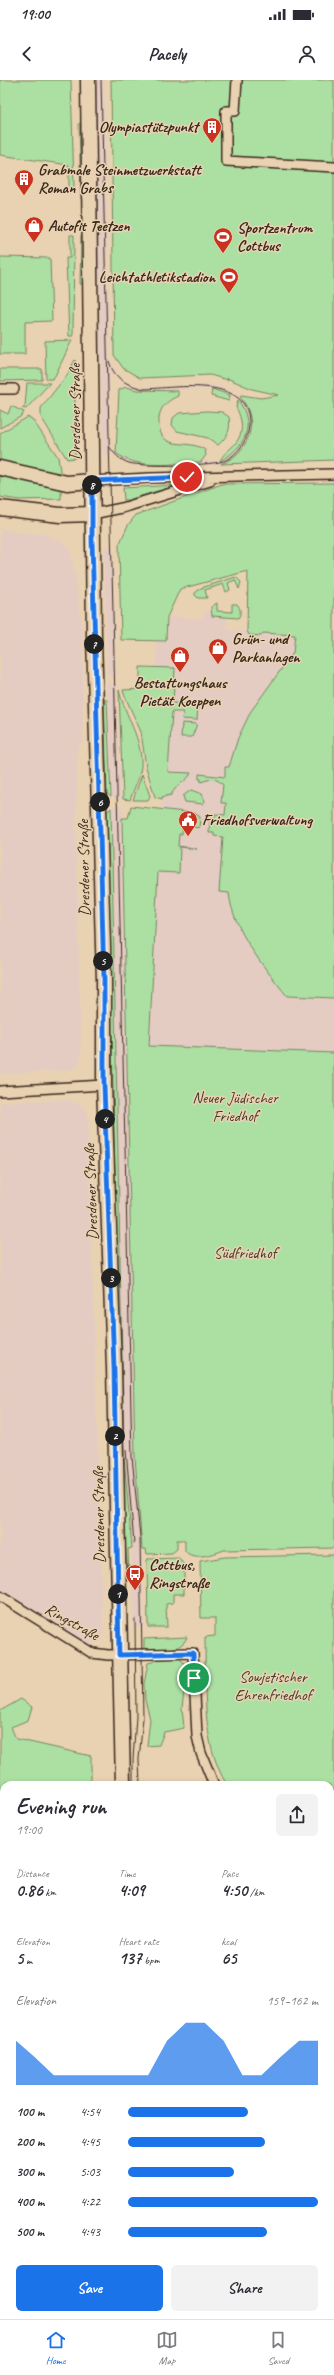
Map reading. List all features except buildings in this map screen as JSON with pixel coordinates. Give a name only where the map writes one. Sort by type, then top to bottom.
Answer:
[{"type":"main road","name":"Dresdener Straße","points":[[88,80],[94,637],[104,980],[104,1085],[114,1368],[123,1781]]},
{"type":"main road","points":[[0,468],[67,483],[92,481]]},
{"type":"main road","points":[[0,508],[60,515],[92,514]]},
{"type":"street","points":[[236,80],[235,111],[226,111],[226,161],[334,167]]},
{"type":"street","points":[[0,389],[14,389]]},
{"type":"street","points":[[92,481],[334,474]]},
{"type":"street","points":[[92,514],[122,508],[224,477]]},
{"type":"street","points":[[0,1091],[104,1085]]},
{"type":"street","name":"Ringstraße","points":[[0,1596],[92,1653],[119,1655],[193,1653],[197,1736],[201,1753],[212,1781]]},
{"type":"shaded area","points":[[93,80],[104,80],[110,360],[117,374],[124,381],[134,385],[144,387],[212,385],[229,390],[240,397],[249,412],[251,419],[249,437],[237,455],[221,464],[136,466],[121,461],[111,452],[111,455],[103,455]],"holes":[[[110,369],[123,384],[144,390],[212,389],[228,393],[238,400],[247,420],[245,436],[234,453],[220,461],[141,463],[123,458],[110,446]]]},
{"type":"shaded area","points":[[0,528],[13,532],[43,534],[59,540],[69,547],[75,573],[83,637],[83,743],[78,744],[76,820],[81,1055],[78,1065],[71,1070],[0,1074]]},
{"type":"shaded area","points":[[104,547],[113,547],[116,675],[107,675]]},
{"type":"shaded area","points":[[204,611],[228,612],[227,630],[295,635],[294,653],[251,711],[230,761],[227,779],[225,845],[230,902],[287,996],[334,998],[334,1053],[149,1047],[168,690],[155,690],[157,641],[167,641],[167,617],[203,618]]},
{"type":"shaded area","points":[[107,682],[116,682],[121,799],[111,797]]},
{"type":"shaded area","points":[[115,806],[122,806],[135,1457],[142,1535],[144,1627],[133,1628],[132,1537],[124,1457],[111,808]]},
{"type":"shaded area","points":[[68,1100],[83,1106],[88,1117],[103,1639],[89,1645],[0,1592],[0,1102]]},
{"type":"green space","points":[[0,80],[71,80],[74,188],[69,188],[69,165],[0,155]]},
{"type":"green space","name":"Sportzentrum Cottbus","points":[[111,80],[334,80],[334,460],[221,464],[231,459],[239,452],[249,435],[251,426],[250,416],[240,397],[241,395],[261,398],[279,395],[252,389],[227,378],[228,380],[210,375],[140,378],[123,368],[114,355]]},
{"type":"green space","points":[[79,123],[83,126],[84,198],[81,199]]},
{"type":"green space","points":[[70,235],[74,235],[73,336],[69,336],[66,258],[70,258]]},
{"type":"green space","points":[[81,235],[85,237],[83,284],[80,284]]},
{"type":"green space","points":[[0,257],[50,258],[52,321],[25,322],[25,354],[0,354]]},
{"type":"green space","points":[[72,340],[55,376],[52,379],[46,379],[45,341]]},
{"type":"green space","points":[[75,360],[75,458],[67,459],[41,417],[41,408],[67,375]]},
{"type":"green space","points":[[0,369],[42,369],[42,380],[0,381]]},
{"type":"green space","points":[[27,383],[50,383],[26,409],[22,408],[25,406]]},
{"type":"green space","points":[[126,387],[137,390],[178,391],[178,396],[171,399],[161,410],[159,418],[160,429],[163,437],[168,441],[198,446],[205,450],[206,455],[201,462],[157,465],[146,464],[125,459],[116,453],[119,390]]},
{"type":"green space","points":[[212,389],[230,395],[229,401],[211,396]]},
{"type":"green space","points":[[238,400],[246,418],[246,435],[236,449],[220,461],[239,438],[241,433],[242,428],[240,417],[236,407]]},
{"type":"green space","points":[[11,406],[24,412],[22,416],[0,428],[0,410],[8,414]]},
{"type":"green space","points":[[207,411],[222,412],[229,417],[230,426],[228,432],[218,445],[208,438],[177,431],[172,425],[173,418],[179,413]]},
{"type":"green space","points":[[28,417],[32,419],[58,457],[61,477],[0,463],[0,433]]},
{"type":"green space","points":[[0,474],[61,489],[61,499],[19,500],[0,497]]},
{"type":"green space","points":[[334,483],[334,998],[287,996],[260,961],[243,935],[232,907],[229,893],[219,892],[223,837],[214,836],[214,833],[209,833],[210,820],[215,820],[215,814],[225,815],[226,803],[221,803],[223,785],[221,782],[216,780],[201,782],[201,779],[199,779],[199,774],[225,777],[225,767],[229,767],[238,738],[251,711],[293,653],[295,635],[263,633],[261,636],[249,635],[247,631],[248,571],[180,589],[167,617],[166,641],[121,640],[119,545],[128,525],[136,515],[222,484]]},
{"type":"green space","points":[[178,485],[128,500],[124,500],[123,488]]},
{"type":"green space","points":[[236,577],[241,582],[239,589],[235,580],[228,583],[230,590],[226,592],[223,584],[205,590],[207,598],[198,598],[195,595],[195,593],[201,588]]},
{"type":"green space","points":[[217,603],[217,611],[232,612],[232,604],[237,604],[240,611],[238,618],[212,616],[211,607]]},
{"type":"green space","points":[[140,667],[175,668],[173,703],[198,704],[197,720],[182,719],[183,712],[172,712],[168,772],[191,773],[187,779],[176,787],[171,795],[162,797],[162,799],[155,797],[146,767],[141,732],[123,690],[140,689]]},
{"type":"green space","points":[[119,690],[136,737],[141,757],[141,767],[138,779],[130,800],[123,799]]},
{"type":"green space","points":[[104,700],[107,700],[111,797],[107,794]]},
{"type":"green space","points":[[182,723],[197,724],[192,737],[181,737]]},
{"type":"green space","points":[[142,774],[150,796],[148,800],[133,800]]},
{"type":"green space","points":[[191,790],[202,794],[205,801],[203,804],[185,802],[183,796]]},
{"type":"green space","name":"Südfriedhof","points":[[131,806],[194,813],[200,817],[199,828],[183,825],[182,834],[179,834],[178,846],[197,849],[180,847],[179,873],[158,872],[149,1046],[334,1053],[334,1548],[224,1550],[204,1556],[193,1556],[185,1551],[185,1540],[177,1540],[177,1549],[172,1553],[147,1554],[146,1549],[142,1549],[135,1457],[122,818],[128,818]]},
{"type":"green space","points":[[111,808],[124,1457],[132,1548],[128,1549],[129,1575],[123,1538],[107,812]]},
{"type":"green space","name":"Sowjetischer Ehrenfriedhof","points":[[334,1555],[334,1781],[225,1781],[218,1768],[208,1732],[205,1694],[205,1637],[215,1636],[215,1618],[201,1618],[200,1561],[225,1557]]},
{"type":"green space","points":[[179,1558],[184,1565],[184,1594],[173,1594],[173,1603],[166,1604],[167,1627],[148,1627],[147,1559]]},
{"type":"green space","points":[[187,1637],[180,1646],[175,1648],[144,1649],[144,1639]]},
{"type":"green space","points":[[179,1658],[187,1666],[182,1708],[184,1728],[164,1732],[159,1745],[147,1746],[150,1719],[145,1700],[144,1684],[148,1663],[162,1659]]},
{"type":"green space","points":[[21,1699],[32,1707],[28,1720],[11,1727],[16,1739],[91,1756],[91,1781],[0,1781],[0,1711]]},
{"type":"tram line","points":[[101,80],[132,1457],[140,1537],[143,1718],[139,1759],[140,1781]]},
{"type":"tram line","points":[[109,361],[118,377],[127,383],[144,389],[192,387],[225,391],[238,398],[247,409],[249,426],[247,436],[242,446],[235,454],[226,460],[208,464],[148,465],[129,463],[115,454],[109,446]]},
{"type":"tram line","points":[[126,1450],[134,1543]]},
{"type":"tram line","points":[[133,1781],[136,1717],[135,1619]]},
{"type":"place","name":"Olympiastützpunkt","points":[[212,144]]},
{"type":"place","name":"Grabmale Steinmetzwerkstatt Roman Grabs","points":[[24,196]]},
{"type":"place","name":"Autofit Teetzen","points":[[34,243]]},
{"type":"place","name":"Sportzentrum Cottbus","points":[[223,254]]},
{"type":"place","name":"Leichtathletikstadion","points":[[229,294]]},
{"type":"place","name":"Grün- und Parkanlagen","points":[[218,665]]},
{"type":"place","name":"Bestattungshaus Pietät Koeppen","points":[[180,673]]},
{"type":"place","name":"Friedhofsverwaltung","points":[[188,837]]},
{"type":"place","name":"Cottbus, Ringstraße","points":[[135,1591]]},
{"type":"route","points":[[187,477],[92,481],[92,540],[104,980],[103,1054],[114,1368],[119,1655],[193,1653],[194,1678]]},
{"type":"park label","name":"Neuer Jüdischer Friedhof","points":[[235,1107]]}]
